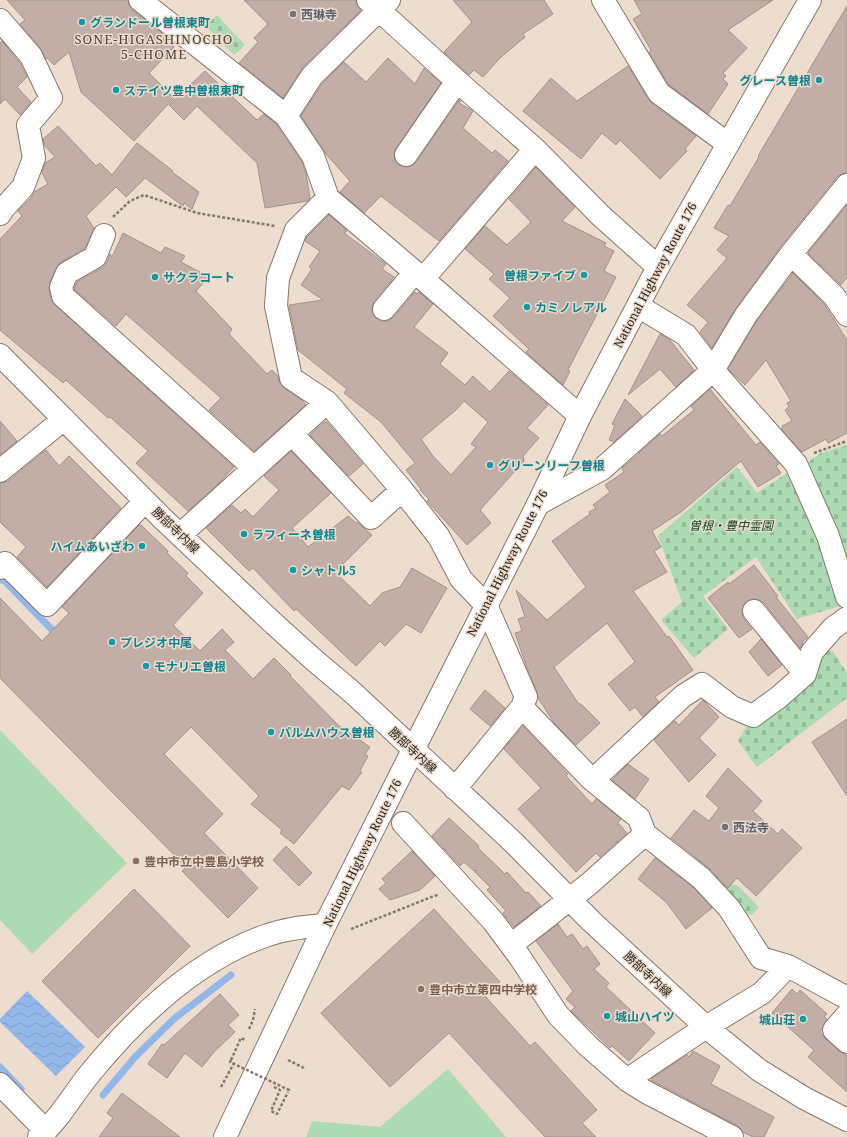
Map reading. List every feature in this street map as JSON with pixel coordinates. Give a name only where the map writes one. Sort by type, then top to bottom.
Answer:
[{"type":"main road","points":[[140,0],[286,116],[312,156],[328,198],[419,275],[580,416]]},
{"type":"main road","points":[[603,0],[659,93],[728,144]]},
{"type":"main road","points":[[286,116],[312,76],[379,3],[457,82],[536,149],[600,215],[658,267]]},
{"type":"main road","name":"National Highway Route 176","points":[[225,1137],[325,925],[412,750],[538,504],[580,416],[658,267],[728,144],[804,3]]},
{"type":"main road","points":[[0,20],[31,56],[51,98],[28,125],[34,158],[23,187],[0,214]]},
{"type":"main road","points":[[406,155],[457,82]]},
{"type":"main road","points":[[384,309],[419,275],[536,149]]},
{"type":"main road","points":[[538,504],[602,469],[714,370],[746,315],[791,254],[847,185]]},
{"type":"main road","points":[[328,198],[296,230],[278,278],[276,306],[291,378],[327,402],[402,490],[439,537],[460,579],[486,605],[526,697],[522,707],[455,789]]},
{"type":"main road","points":[[104,235],[95,257],[67,274],[61,287],[63,296],[254,468]]},
{"type":"main road","points":[[791,254],[834,296],[847,315]]},
{"type":"main road","points":[[638,306],[686,335],[714,370],[794,461],[828,536],[847,597]]},
{"type":"main road","name":"勝部寺内線","points":[[4,368],[64,419],[180,535],[272,622],[319,665],[352,692],[412,750],[529,857],[591,921],[706,1027],[759,1070],[800,1096],[847,1120]]},
{"type":"main road","points":[[180,535],[327,402]]},
{"type":"main road","points":[[0,471],[64,419]]},
{"type":"main road","points":[[292,434],[371,518],[402,490]]},
{"type":"main road","points":[[0,568],[5,563],[47,605],[145,501]]},
{"type":"main road","points":[[754,611],[805,674]]},
{"type":"main road","points":[[593,780],[684,696],[702,684],[732,707],[753,716],[805,674],[812,652],[834,628],[847,618]]},
{"type":"main road","points":[[522,707],[593,780],[639,818],[645,834],[701,878],[729,908],[761,958],[788,966],[842,989]]},
{"type":"main road","points":[[402,823],[476,902],[511,944],[562,1019],[588,1046],[627,1080],[646,1092],[732,1137]]},
{"type":"main road","points":[[511,944],[588,884],[645,834]]},
{"type":"main road","points":[[0,1084],[42,1134],[120,1039],[155,1005],[189,977],[217,958],[234,949],[268,935],[296,928],[325,925]]},
{"type":"main road","points":[[627,1080],[706,1027],[762,993],[788,966]]},
{"type":"main road","points":[[847,1015],[834,1030],[847,1042]]},
{"type":"path","points":[[104,235],[112,218],[130,201],[144,195],[197,213],[296,230]]},
{"type":"path","points":[[794,461],[847,440]]},
{"type":"path","points":[[351,929],[434,896],[441,895]]},
{"type":"path","points":[[253,1020],[255,1009]]},
{"type":"path","points":[[245,1040],[241,1038],[230,1062],[289,1090],[277,1114],[271,1112],[280,1092],[280,1090],[274,1087]]},
{"type":"path","points":[[221,1087],[236,1058]]},
{"type":"path","points":[[288,1060],[304,1068]]},
{"type":"green space","points":[[217,15],[245,45],[234,55],[206,26]]},
{"type":"green space","points":[[847,445],[847,574],[805,464],[821,453]]},
{"type":"green space","name":"曽根・豊中霊園","points":[[737,467],[757,493],[790,471],[824,538],[844,605],[797,619],[756,557],[703,596],[728,629],[694,658],[661,620],[682,602],[658,536]]},
{"type":"green space","points":[[833,651],[847,673],[847,698],[757,767],[738,741],[746,727],[801,688],[822,652]]},
{"type":"green space","points":[[0,730],[127,863],[32,954],[0,920]]},
{"type":"green space","points":[[699,854],[732,885],[737,885],[759,907],[752,915],[742,912],[692,863]]},
{"type":"green space","points":[[448,1069],[506,1137],[306,1137],[312,1121],[380,1127]]},
{"type":"water","points":[[27,991],[85,1047],[56,1076],[0,1022],[0,1019]]},
{"type":"building","points":[[7,0],[128,0],[132,10],[162,33],[160,34],[174,47],[149,73],[174,98],[134,141],[81,92],[69,52],[54,65],[47,58],[46,59],[40,48],[20,24],[25,20]]},
{"type":"building","points":[[244,0],[356,0],[356,4],[361,10],[303,67],[283,98],[239,63],[258,42],[254,38],[268,24]]},
{"type":"building","points":[[453,0],[544,0],[553,14],[523,34],[525,37],[500,58],[483,77],[474,70],[469,75],[444,52],[472,22]]},
{"type":"building","points":[[634,0],[773,0],[728,30],[747,48],[723,73],[726,76],[723,79],[728,84],[708,114],[668,84],[649,52],[651,50],[633,19],[642,14]]},
{"type":"building","points":[[847,6],[847,173],[837,177],[781,246],[736,308],[712,348],[700,332],[708,322],[687,305],[727,258],[717,250],[729,236],[714,228],[728,205],[730,206]]},
{"type":"building","points":[[2,41],[20,63],[27,77],[17,87],[31,102],[20,115],[5,99],[0,104],[0,43]]},
{"type":"building","points":[[388,58],[415,84],[424,68],[441,83],[396,148],[394,154],[395,160],[399,165],[405,167],[412,166],[416,162],[459,100],[461,101],[459,103],[473,111],[463,128],[492,153],[495,150],[508,161],[439,241],[381,196],[364,213],[340,192],[350,181],[326,154],[301,116],[322,84],[344,62],[366,82]]},
{"type":"building","points":[[628,66],[651,103],[696,136],[685,149],[687,151],[660,179],[620,140],[616,145],[602,133],[581,159],[523,111],[551,78],[577,101]]},
{"type":"building","points":[[205,71],[257,120],[264,114],[277,125],[302,162],[306,174],[310,198],[308,201],[265,208],[257,163],[197,106],[184,120],[169,105]]},
{"type":"building","points":[[58,126],[96,166],[100,163],[112,175],[137,143],[199,192],[192,209],[184,203],[183,206],[145,178],[126,197],[116,187],[86,216],[94,228],[85,248],[61,262],[56,268],[50,282],[49,289],[51,299],[55,305],[234,467],[188,511],[136,463],[148,451],[110,417],[108,418],[66,380],[63,383],[0,330],[0,239],[22,216],[18,211],[31,198],[34,192],[48,184],[42,173],[45,163],[55,157],[45,146],[43,139]]},
{"type":"building","points":[[536,167],[575,207],[562,221],[606,243],[604,246],[614,251],[604,271],[616,277],[568,370],[570,371],[563,385],[526,352],[529,349],[493,316],[510,298],[489,279],[494,274],[465,249],[485,226],[507,245],[531,222],[509,199]]},
{"type":"building","points":[[847,205],[847,277],[841,285],[808,253]]},
{"type":"building","points":[[329,215],[347,231],[344,233],[386,264],[382,269],[394,277],[374,301],[372,313],[376,318],[382,321],[389,321],[415,292],[417,294],[419,292],[433,304],[414,327],[448,353],[440,364],[465,385],[473,376],[490,392],[509,371],[548,405],[527,428],[539,438],[523,456],[524,461],[480,510],[491,523],[467,545],[427,501],[429,499],[420,490],[421,489],[406,470],[415,463],[381,422],[344,393],[347,389],[298,350],[289,305],[323,300],[301,285],[312,269],[309,267],[320,251],[305,241],[307,237]],"holes":[[[464,401],[488,422],[471,444],[476,447],[451,475],[433,456],[421,439],[456,410]]]},
{"type":"building","points":[[123,233],[161,253],[165,247],[185,256],[181,262],[209,277],[196,291],[232,329],[229,334],[267,374],[272,370],[278,376],[279,381],[284,388],[302,400],[306,405],[254,451],[209,410],[221,398],[126,314],[116,326],[74,289],[77,282],[102,268],[107,262],[110,254],[112,257]]},
{"type":"building","points":[[793,273],[824,304],[847,340],[847,433],[828,443],[826,439],[802,452],[781,429],[783,428],[782,426],[792,421],[785,410],[789,407],[787,403],[791,401],[766,360],[745,385],[728,369],[756,322]]},
{"type":"building","points":[[660,334],[669,339],[694,370],[676,387],[660,369],[628,395]]},
{"type":"building","points":[[710,389],[756,445],[760,442],[779,464],[776,466],[781,473],[758,487],[741,461],[681,512],[652,531],[661,547],[654,551],[667,572],[633,591],[667,637],[669,636],[693,670],[655,697],[659,702],[643,717],[635,707],[630,711],[608,684],[635,662],[607,623],[554,667],[578,703],[582,705],[600,723],[576,745],[555,724],[538,698],[515,633],[522,631],[518,619],[525,617],[516,590],[547,620],[586,587],[552,541],[590,514],[589,512],[596,508],[593,505],[610,492],[605,485],[624,472],[622,468],[660,434],[662,436],[694,410],[691,406]]},
{"type":"building","points":[[625,399],[642,416],[614,442],[609,440],[615,425],[612,424]]},
{"type":"building","points":[[0,421],[17,441],[0,455]]},
{"type":"building","points":[[324,422],[327,422],[363,464],[349,476],[310,435]]},
{"type":"building","points":[[46,450],[59,466],[69,456],[121,508],[47,587],[17,557],[26,547],[0,522],[0,483],[8,481]]},
{"type":"building","points":[[291,451],[331,493],[292,528],[308,547],[348,516],[372,535],[335,572],[370,606],[382,593],[400,587],[412,568],[447,588],[421,633],[406,624],[385,646],[380,641],[356,666],[296,609],[294,611],[253,568],[249,571],[206,528],[232,505],[241,513],[245,509],[253,517],[279,490],[264,476]]},
{"type":"building","points":[[139,525],[141,525],[168,551],[167,553],[188,573],[186,576],[203,593],[173,625],[200,651],[222,629],[234,642],[225,650],[253,679],[274,658],[338,725],[370,747],[365,754],[368,756],[360,771],[362,772],[349,790],[342,786],[294,844],[280,833],[282,830],[251,804],[259,796],[191,727],[164,754],[223,814],[204,833],[258,888],[228,918],[182,871],[186,867],[0,678],[0,598],[42,641],[69,613],[62,607]]},
{"type":"building","points":[[754,565],[778,596],[776,597],[808,637],[802,642],[803,643],[800,648],[764,603],[759,600],[752,599],[746,601],[743,606],[742,613],[744,619],[752,629],[739,638],[708,598],[728,582],[729,584]]},
{"type":"building","points":[[761,639],[782,665],[768,676],[749,652]]},
{"type":"building","points":[[485,690],[505,708],[490,726],[470,709]]},
{"type":"building","points":[[703,700],[719,717],[699,738],[716,755],[689,782],[654,740],[675,721],[679,725]]},
{"type":"building","points":[[847,719],[847,796],[812,742]]},
{"type":"building","points":[[523,726],[568,774],[566,776],[592,804],[596,799],[621,819],[618,823],[627,833],[600,857],[596,853],[576,872],[518,809],[541,788],[504,749]]},
{"type":"building","points":[[628,764],[649,779],[635,799],[612,780]]},
{"type":"building","points":[[728,768],[762,801],[753,811],[778,834],[782,829],[802,848],[756,896],[737,878],[728,888],[709,868],[671,838],[694,810],[709,821],[719,808],[706,796]]},
{"type":"building","points":[[449,818],[479,846],[478,848],[505,874],[507,872],[526,893],[528,892],[541,906],[514,927],[503,913],[506,911],[487,890],[490,887],[475,872],[477,870],[474,871],[464,862],[460,866],[432,836]]},
{"type":"building","points":[[286,846],[312,873],[299,886],[273,860]]},
{"type":"building","points":[[412,851],[435,876],[420,890],[390,900],[379,889],[386,883],[382,879]]},
{"type":"building","points":[[655,858],[693,887],[712,908],[686,929],[666,902],[638,879]]},
{"type":"building","points":[[134,889],[190,946],[98,1038],[42,981]]},
{"type":"building","points":[[434,909],[500,982],[485,996],[530,1046],[535,1042],[597,1110],[582,1123],[596,1137],[545,1137],[449,1033],[390,1087],[321,1013]]},
{"type":"building","name":"城山ハイツ","points":[[558,924],[567,937],[572,934],[583,949],[587,946],[600,964],[594,969],[609,983],[606,987],[655,1033],[629,1061],[612,1046],[610,1048],[571,1011],[575,1007],[566,999],[573,991],[536,941]]},
{"type":"building","points":[[792,989],[797,994],[800,990],[827,1014],[824,1017],[827,1019],[820,1032],[839,1051],[847,1056],[847,1092],[808,1057],[814,1050],[772,1013]]},
{"type":"building","points":[[220,994],[239,1015],[228,1025],[235,1032],[214,1052],[202,1067],[185,1053],[167,1078],[148,1064],[162,1044],[164,1045]]},
{"type":"building","points":[[693,1051],[720,1066],[711,1084],[774,1117],[764,1137],[753,1137],[743,1132],[738,1126],[651,1080],[687,1055],[689,1057]]},
{"type":"building","points":[[122,1093],[180,1137],[99,1137],[113,1118],[107,1113]]},
{"type":"waterway","points":[[0,580],[4,580],[58,636]]},
{"type":"waterway","points":[[103,1095],[135,1057],[175,1018],[231,975]]},
{"type":"waterway","points":[[0,1067],[21,1089]]},
{"type":"place","name":"西琳寺","points":[[293,14]]},
{"type":"place","name":"グランドール曽根東町","points":[[82,22]]},
{"type":"place","name":"グレース曽根","points":[[819,80]]},
{"type":"place","name":"ステイツ豊中曽根東町","points":[[116,90]]},
{"type":"place","name":"曽根ファイブ","points":[[584,275]]},
{"type":"place","name":"サクラコート","points":[[155,277]]},
{"type":"place","name":"カミノレアル","points":[[527,307]]},
{"type":"place","name":"グリーンリーフ曽根","points":[[490,465]]},
{"type":"place","name":"ラフィーネ曽根","points":[[244,534]]},
{"type":"place","name":"ハイムあいざわ","points":[[142,546]]},
{"type":"place","name":"シャトル5","points":[[293,570]]},
{"type":"place","name":"プレジオ中尾","points":[[112,642]]},
{"type":"place","name":"モナリエ曽根","points":[[146,666]]},
{"type":"place","name":"パルムハウス曽根","points":[[271,732]]},
{"type":"place","name":"西法寺","points":[[725,827]]},
{"type":"place","name":"豊中市立中豊島小学校","points":[[136,861]]},
{"type":"place","name":"豊中市立第四中学校","points":[[421,989]]},
{"type":"place","name":"城山ハイツ","points":[[607,1016]]},
{"type":"place","name":"城山荘","points":[[803,1019]]},
{"type":"district","name":"SONE-HIGASHINOCHO 5-CHOME","points":[[154,46]]}]
